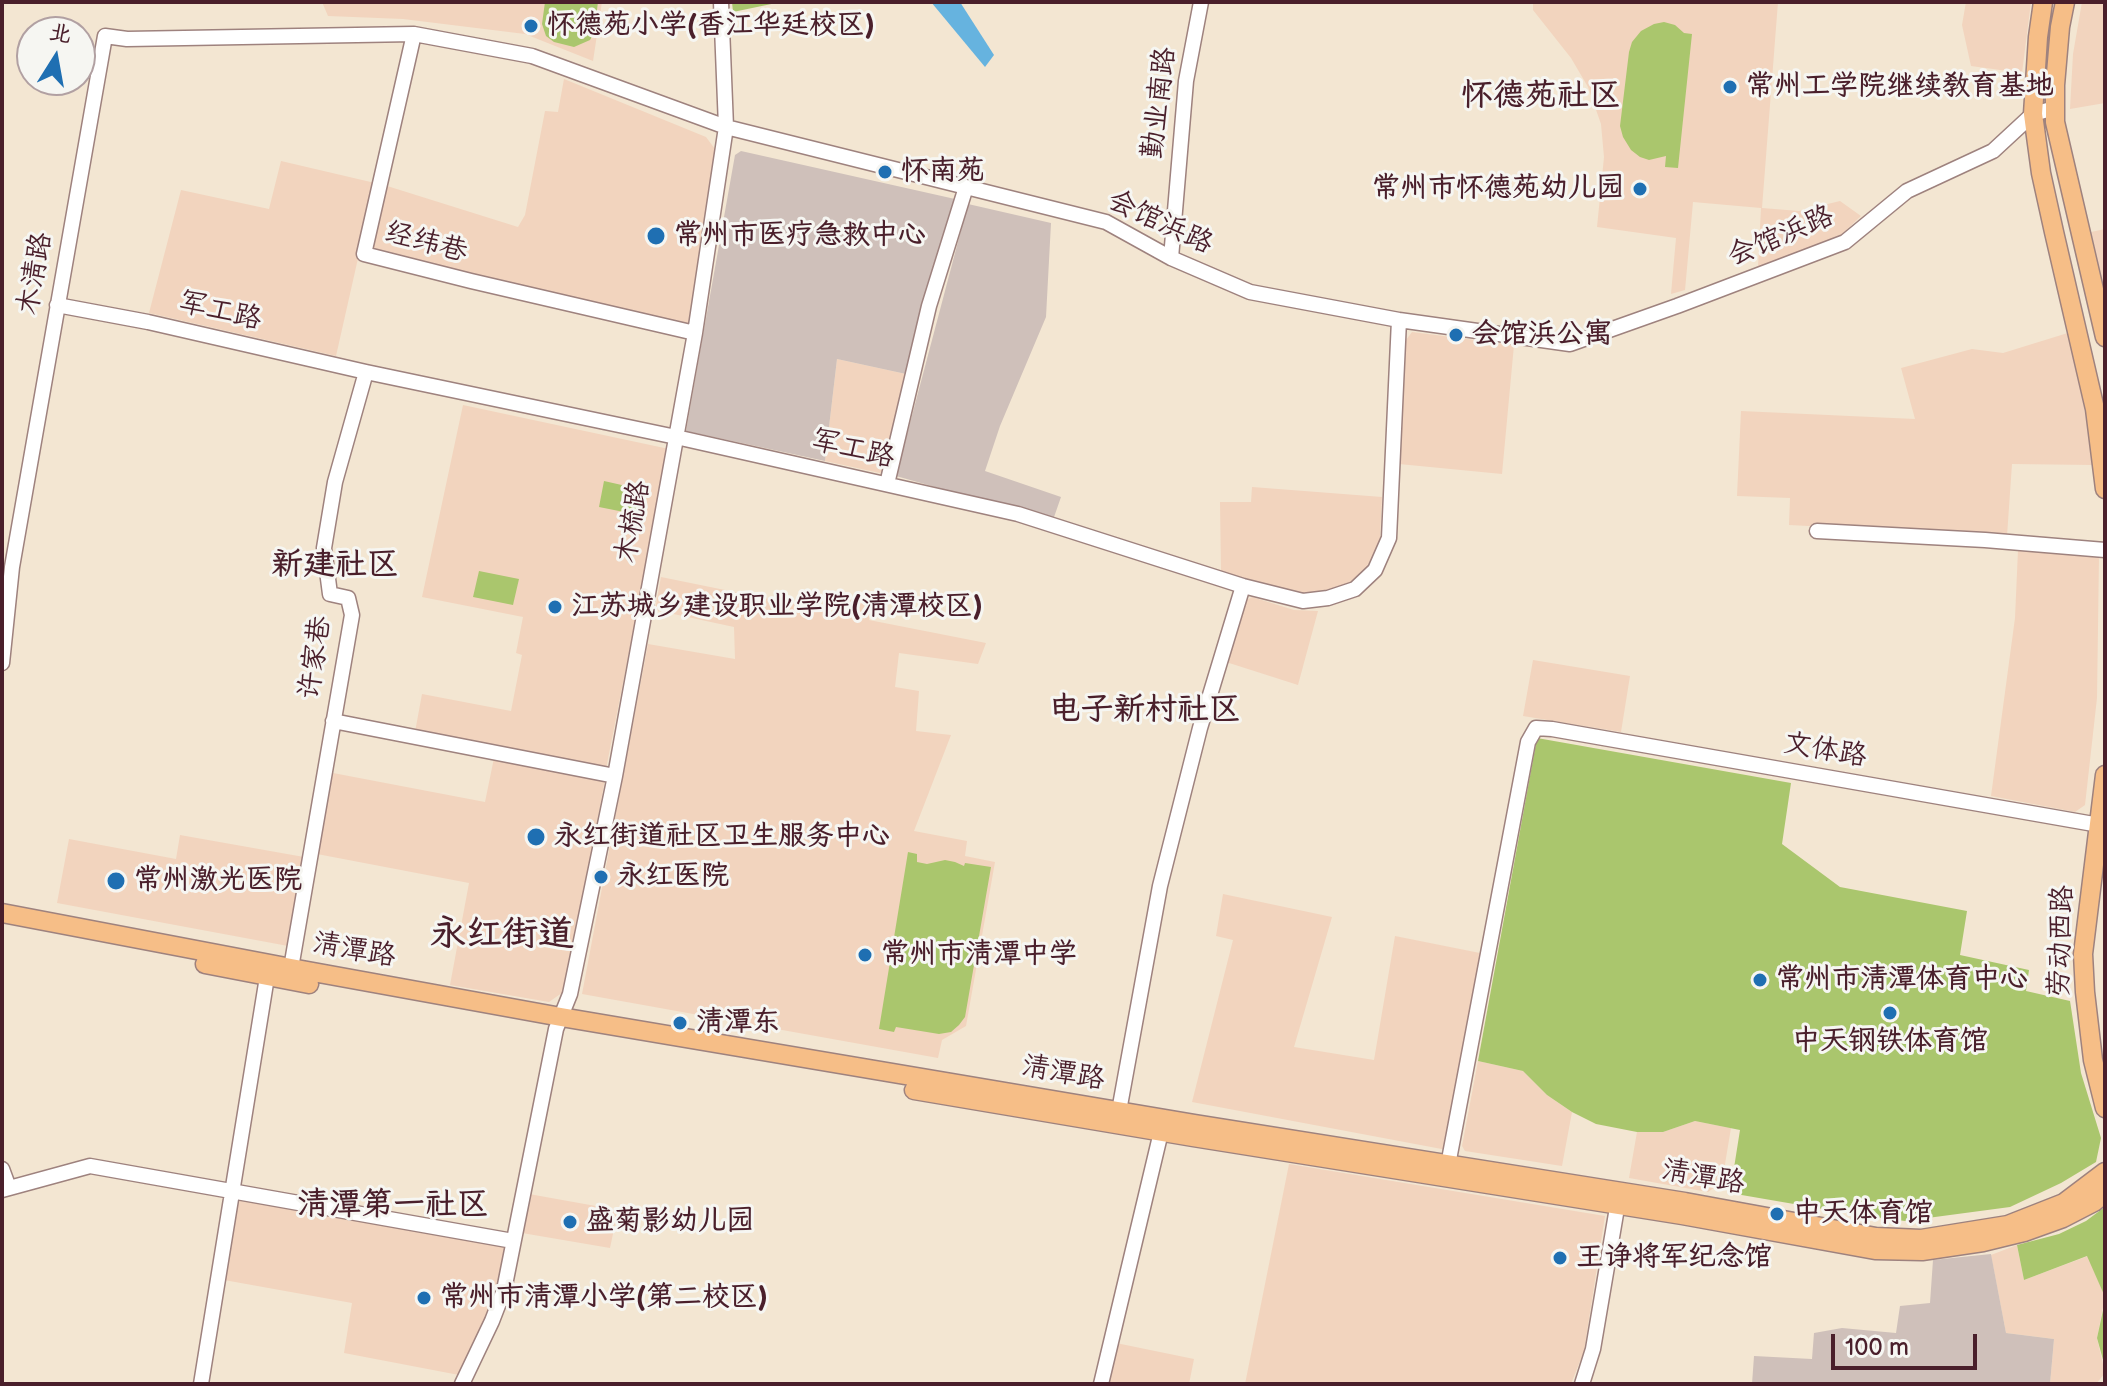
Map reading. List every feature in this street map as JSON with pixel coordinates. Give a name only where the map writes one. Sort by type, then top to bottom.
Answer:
[{"type":"main road","points":[[2043,2],[2033,114],[2047,203],[2095,409],[2105,489]]},
{"type":"main road","points":[[2065,2],[2055,85],[2058,137],[2105,337]]},
{"type":"main road","name":"劳动西路","points":[[2105,775],[2102,826],[2083,954],[2093,1060],[2105,1108]]},
{"type":"main road","name":"清潭路","points":[[2,913],[558,1023],[1161,1132],[1876,1237],[1921,1239],[2008,1225],[2064,1203],[2105,1172]]},
{"type":"main road","name":"清潭路","points":[[2,924],[267,977],[1448,1165],[1875,1250],[1922,1251],[2024,1232],[2063,1218],[2105,1193]]},
{"type":"street","name":"木梳路","points":[[713,2],[719,108],[726,127]]},
{"type":"street","name":"木梳路","points":[[462,1384],[504,1290],[558,1023],[570,994],[615,776],[695,333],[726,127],[721,2]]},
{"type":"street","name":"勤业南路","points":[[1171,258],[1186,81],[1201,2]]},
{"type":"street","name":"会馆浜路","points":[[105,36],[127,39],[414,34],[532,56],[726,127],[1106,222],[1171,258],[1250,292],[1399,320],[1570,344],[1845,242],[1907,191],[1993,151],[2033,114],[2055,108]]},
{"type":"street","name":"经纬巷","points":[[414,34],[364,254],[695,333]]},
{"type":"street","name":"木清路","points":[[2,663],[17,536],[105,36]]},
{"type":"street","points":[[887,484],[929,306],[966,187]]},
{"type":"street","name":"军工路","points":[[57,305],[148,322],[1018,514],[1243,586],[1303,601],[1328,598],[1355,589],[1375,570],[1389,538],[1399,320]]},
{"type":"street","name":"许家巷","points":[[291,968],[352,615],[348,598],[330,594],[324,548],[335,482],[366,372]]},
{"type":"street","points":[[1817,531],[2105,550]]},
{"type":"street","points":[[2,533],[17,536]]},
{"type":"street","points":[[1119,1111],[1160,886],[1200,728],[1243,586]]},
{"type":"street","points":[[333,721],[615,776]]},
{"type":"street","name":"文体路","points":[[1448,1165],[1528,742],[1536,728],[2102,826]]},
{"type":"street","points":[[201,1384],[267,977]]},
{"type":"street","points":[[1101,1384],[1161,1132]]},
{"type":"street","points":[[2,1169],[6,1189],[90,1166],[513,1241]]},
{"type":"street","points":[[1582,1384],[1593,1349],[1619,1198]]},
{"type":"shaded area","name":"怀德苑小学(香江华廷校区)","points":[[322,2],[602,2],[593,61],[525,34],[403,19],[328,16]]},
{"type":"shaded area","points":[[1533,2],[1778,2],[1762,208],[1799,211],[1840,201],[1861,216],[1839,237],[1758,267],[1761,208],[1693,202],[1685,290],[1671,294],[1676,238],[1597,227],[1604,157],[1601,124],[1588,87],[1571,58],[1533,10]]},
{"type":"shaded area","points":[[1966,2],[2031,2],[2022,73],[1971,66],[1962,25]]},
{"type":"shaded area","points":[[2082,2],[2105,5],[2105,103],[2070,109],[2073,54]]},
{"type":"shaded area","points":[[564,79],[706,137],[715,149],[711,197],[688,327],[603,309],[371,249],[384,185],[518,227],[525,215],[545,111],[558,112]]},
{"type":"shaded area","points":[[741,151],[955,199],[906,374],[837,359],[825,461],[686,431],[735,155]]},
{"type":"shaded area","points":[[281,161],[375,183],[336,356],[149,313],[181,190],[269,209]]},
{"type":"shaded area","points":[[968,204],[1051,223],[1046,317],[1000,426],[985,471],[1061,497],[1053,520],[896,476]]},
{"type":"shaded area","points":[[2105,229],[2105,297],[2091,232]]},
{"type":"shaded area","points":[[1412,332],[1514,345],[1502,474],[1399,464],[1406,340]]},
{"type":"shaded area","points":[[2071,332],[2094,465],[2012,464],[2007,536],[1789,525],[1790,498],[1737,496],[1741,411],[1915,419],[1901,368],[1972,349],[2003,353]]},
{"type":"shaded area","points":[[837,359],[906,374],[885,470],[880,473],[825,461]]},
{"type":"shaded area","points":[[463,405],[669,449],[606,769],[415,732],[422,694],[511,711],[522,655],[516,653],[523,617],[422,597]]},
{"type":"shaded area","points":[[1252,487],[1382,497],[1380,538],[1371,567],[1347,585],[1308,595],[1221,571],[1220,502],[1251,502]]},
{"type":"shaded area","points":[[2018,550],[2099,556],[2097,698],[2085,805],[2075,812],[1991,796],[2015,618]]},
{"type":"shaded area","points":[[661,577],[838,613],[842,597],[871,603],[869,620],[986,643],[978,664],[899,653],[895,687],[919,691],[916,731],[951,735],[914,831],[967,841],[965,856],[995,862],[966,1026],[942,1040],[938,1058],[582,994],[648,644],[735,659],[734,627],[655,610]]},
{"type":"shaded area","points":[[1252,597],[1294,610],[1318,611],[1298,685],[1226,662],[1245,601]]},
{"type":"shaded area","points":[[1533,660],[1630,676],[1621,732],[1523,716]]},
{"type":"shaded area","points":[[494,758],[605,779],[566,990],[549,1002],[450,985],[469,883],[317,854],[333,773],[485,802]]},
{"type":"shaded area","points":[[180,835],[304,857],[288,946],[57,903],[69,839],[176,859]]},
{"type":"shaded area","points":[[1223,894],[1332,917],[1294,1047],[1374,1060],[1395,936],[1480,953],[1447,1150],[1192,1102],[1233,940],[1216,936]]},
{"type":"shaded area","points":[[1478,1061],[1523,1071],[1547,1095],[1572,1112],[1562,1166],[1465,1151],[1462,1146]]},
{"type":"shaded area","points":[[1695,1121],[1731,1128],[1722,1182],[1708,1192],[1629,1178],[1637,1132],[1663,1132]]},
{"type":"shaded area","points":[[1289,1164],[1605,1216],[1584,1351],[1571,1384],[1245,1384]]},
{"type":"shaded area","name":"盛菊影幼儿园","points":[[529,1194],[618,1210],[610,1248],[522,1233]]},
{"type":"shaded area","name":"常州市清潭小学(第二校区)","points":[[242,1199],[506,1246],[497,1293],[459,1375],[344,1353],[352,1303],[224,1280],[235,1204]]},
{"type":"shaded area","points":[[2017,1245],[2024,1280],[2088,1256],[2105,1297],[2097,1338],[2105,1373],[2096,1384],[2050,1384],[2054,1339],[2006,1333],[1991,1255]]},
{"type":"shaded area","points":[[1991,1254],[2006,1333],[2054,1339],[2050,1384],[1752,1384],[1754,1356],[1812,1359],[1814,1333],[1842,1328],[1896,1333],[1900,1306],[1930,1303],[1933,1260]]},
{"type":"shaded area","points":[[1116,1343],[1194,1359],[1189,1384],[1106,1384]]},
{"type":"green space","points":[[545,2],[598,2],[594,33],[590,40],[574,47],[554,42],[546,36],[542,24]]},
{"type":"green space","points":[[732,2],[781,2],[733,12]]},
{"type":"green space","points":[[1664,22],[1692,34],[1678,168],[1665,167],[1666,156],[1649,160],[1640,157],[1631,150],[1620,126],[1632,42],[1641,31]]},
{"type":"green space","points":[[604,481],[644,490],[639,515],[599,507]]},
{"type":"green space","points":[[479,571],[519,579],[513,605],[473,597]]},
{"type":"green space","name":"常州市清潭体育中心","points":[[1537,738],[1791,783],[1782,844],[1840,887],[1967,911],[1960,955],[2029,970],[2026,991],[2070,1001],[2081,1073],[2101,1138],[2096,1162],[2010,1207],[1905,1221],[1852,1214],[1730,1193],[1740,1130],[1695,1121],[1663,1132],[1637,1132],[1596,1124],[1547,1095],[1523,1071],[1478,1061]]},
{"type":"green space","points":[[908,852],[917,854],[917,862],[927,864],[945,860],[964,866],[965,863],[991,867],[965,1017],[951,1032],[939,1034],[896,1027],[894,1032],[879,1029]]},
{"type":"green space","points":[[2105,1209],[2105,1297],[2087,1256],[2024,1280],[2017,1245],[2059,1234]]},
{"type":"green space","points":[[2105,1301],[2105,1367],[2097,1338]]},
{"type":"water","points":[[931,2],[960,2],[994,55],[985,67]]},
{"type":"place","name":"怀德苑小学(香江华廷校区)","points":[[531,26]]},
{"type":"place","name":"常州工学院继续教育基地","points":[[1730,87]]},
{"type":"place","name":"怀南苑","points":[[885,172]]},
{"type":"place","name":"常州市怀德苑幼儿园","points":[[1640,189]]},
{"type":"place","name":"常州市医疗急救中心","points":[[656,236]]},
{"type":"place","name":"会馆浜公寓","points":[[1456,335]]},
{"type":"place","name":"江苏城乡建设职业学院(清潭校区)","points":[[555,607]]},
{"type":"place","name":"永红街道社区卫生服务中心","points":[[536,837]]},
{"type":"place","name":"永红医院","points":[[601,877]]},
{"type":"place","name":"常州激光医院","points":[[116,881]]},
{"type":"place","name":"常州市清潭中学","points":[[865,955]]},
{"type":"place","name":"常州市清潭体育中心","points":[[1760,980]]},
{"type":"place","name":"中天钢铁体育馆","points":[[1890,1013]]},
{"type":"place","name":"清潭东","points":[[680,1023]]},
{"type":"place","name":"中天体育馆","points":[[1777,1214]]},
{"type":"place","name":"盛菊影幼儿园","points":[[570,1222]]},
{"type":"place","name":"王诤将军纪念馆","points":[[1560,1258]]},
{"type":"place","name":"常州市清潭小学(第二校区)","points":[[424,1298]]},
{"type":"district","name":"怀德苑社区","points":[[1541,97]]},
{"type":"district","name":"新建社区","points":[[335,566]]},
{"type":"district","name":"电子新村社区","points":[[1145,711]]},
{"type":"district","name":"永红街道","points":[[502,936]]},
{"type":"district","name":"清潭第一社区","points":[[393,1206]]}]
